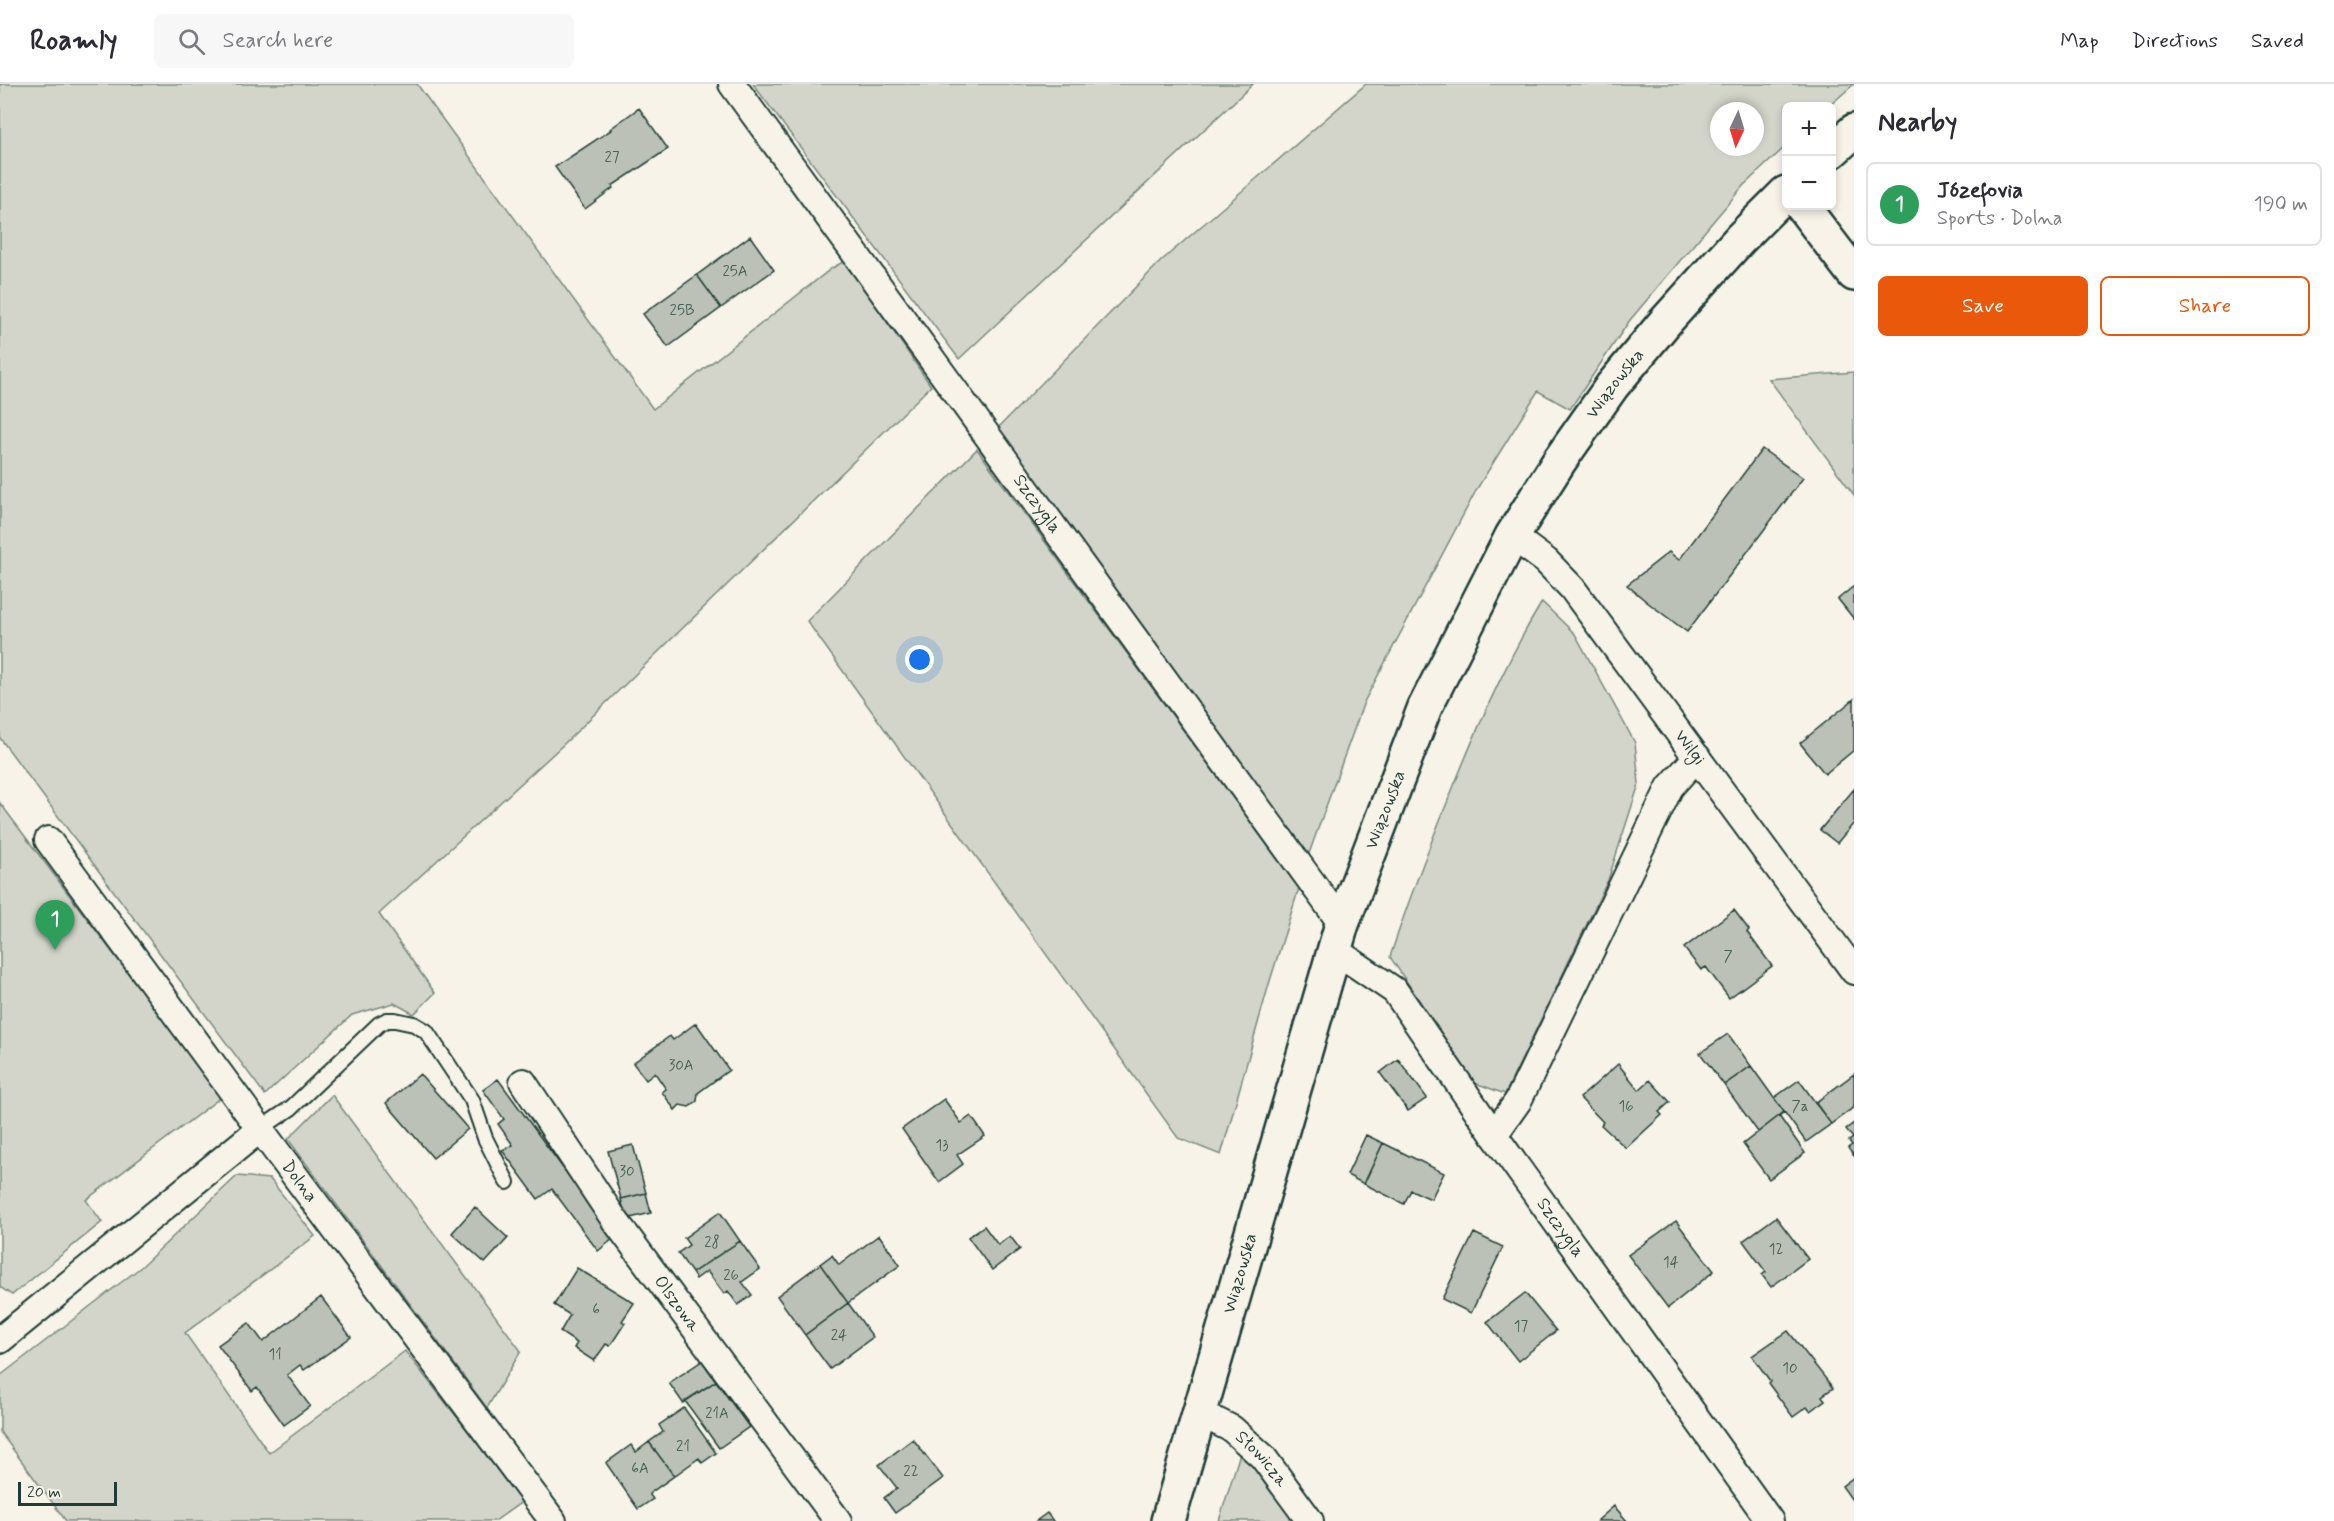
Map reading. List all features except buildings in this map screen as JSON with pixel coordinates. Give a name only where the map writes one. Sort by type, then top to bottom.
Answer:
[{"type":"main road","points":[[1836,147],[1854,131]]},
{"type":"main road","name":"Wiązowska","points":[[1168,1521],[1339,937],[1425,707],[1512,536],[1560,460],[1612,386],[1693,291],[1782,197]]},
{"type":"main road","points":[[1805,210],[1854,274]]},
{"type":"street","name":"Szczygla","points":[[732,84],[1339,937],[1395,991],[1494,1135],[1770,1521]]},
{"type":"street","name":"Wilgi","points":[[1512,536],[1545,561],[1572,588],[1854,971]]},
{"type":"street","points":[[1494,1135],[1518,1101],[1670,787],[1697,757]]},
{"type":"street","name":"Dolna","points":[[48,840],[553,1521]]},
{"type":"street","name":"Olszowa","points":[[523,1082],[614,1219],[838,1521]]},
{"type":"street","points":[[0,1340],[260,1128]]},
{"type":"street","name":"Słowicza","points":[[1200,1413],[1232,1429],[1263,1457],[1310,1521]]},
{"type":"lane","points":[[260,1128],[291,1108],[379,1024],[387,1020],[414,1024],[426,1031],[472,1100],[485,1138],[507,1182]]},
{"type":"shaded area","points":[[0,84],[417,84],[653,409],[832,268],[845,261],[931,386],[566,742],[379,914],[435,993],[414,1014],[394,1003],[352,1015],[265,1095],[0,738]]},
{"type":"shaded area","points":[[753,84],[1253,84],[959,359]]},
{"type":"shaded area","points":[[1366,84],[1854,84],[1834,102],[1782,102],[1782,150],[1743,186],[1630,320],[1570,409],[1538,391],[1478,487],[1364,702],[1307,859],[997,429],[1161,261]]},
{"type":"shaded area","points":[[1854,372],[1854,495],[1769,379]]},
{"type":"shaded area","points":[[977,449],[1299,888],[1269,984],[1221,1155],[1178,1138],[807,621]]},
{"type":"shaded area","points":[[1542,602],[1575,634],[1635,743],[1639,784],[1608,880],[1505,1094],[1475,1083],[1390,957],[1428,851],[1473,740],[1505,670]]},
{"type":"shaded area","points":[[0,803],[221,1097],[86,1200],[102,1222],[12,1295],[0,1287]]},
{"type":"shaded area","points":[[332,1095],[521,1351],[487,1408],[288,1139]]},
{"type":"shaded area","points":[[237,1176],[270,1179],[315,1236],[185,1333],[269,1453],[405,1351],[523,1501],[495,1521],[66,1521],[0,1432],[0,1376],[141,1267]]},
{"type":"shaded area","points":[[1241,1450],[1293,1515],[1289,1521],[1219,1521]]},
{"type":"place","name":"Józefovia","points":[[55,950]]}]
